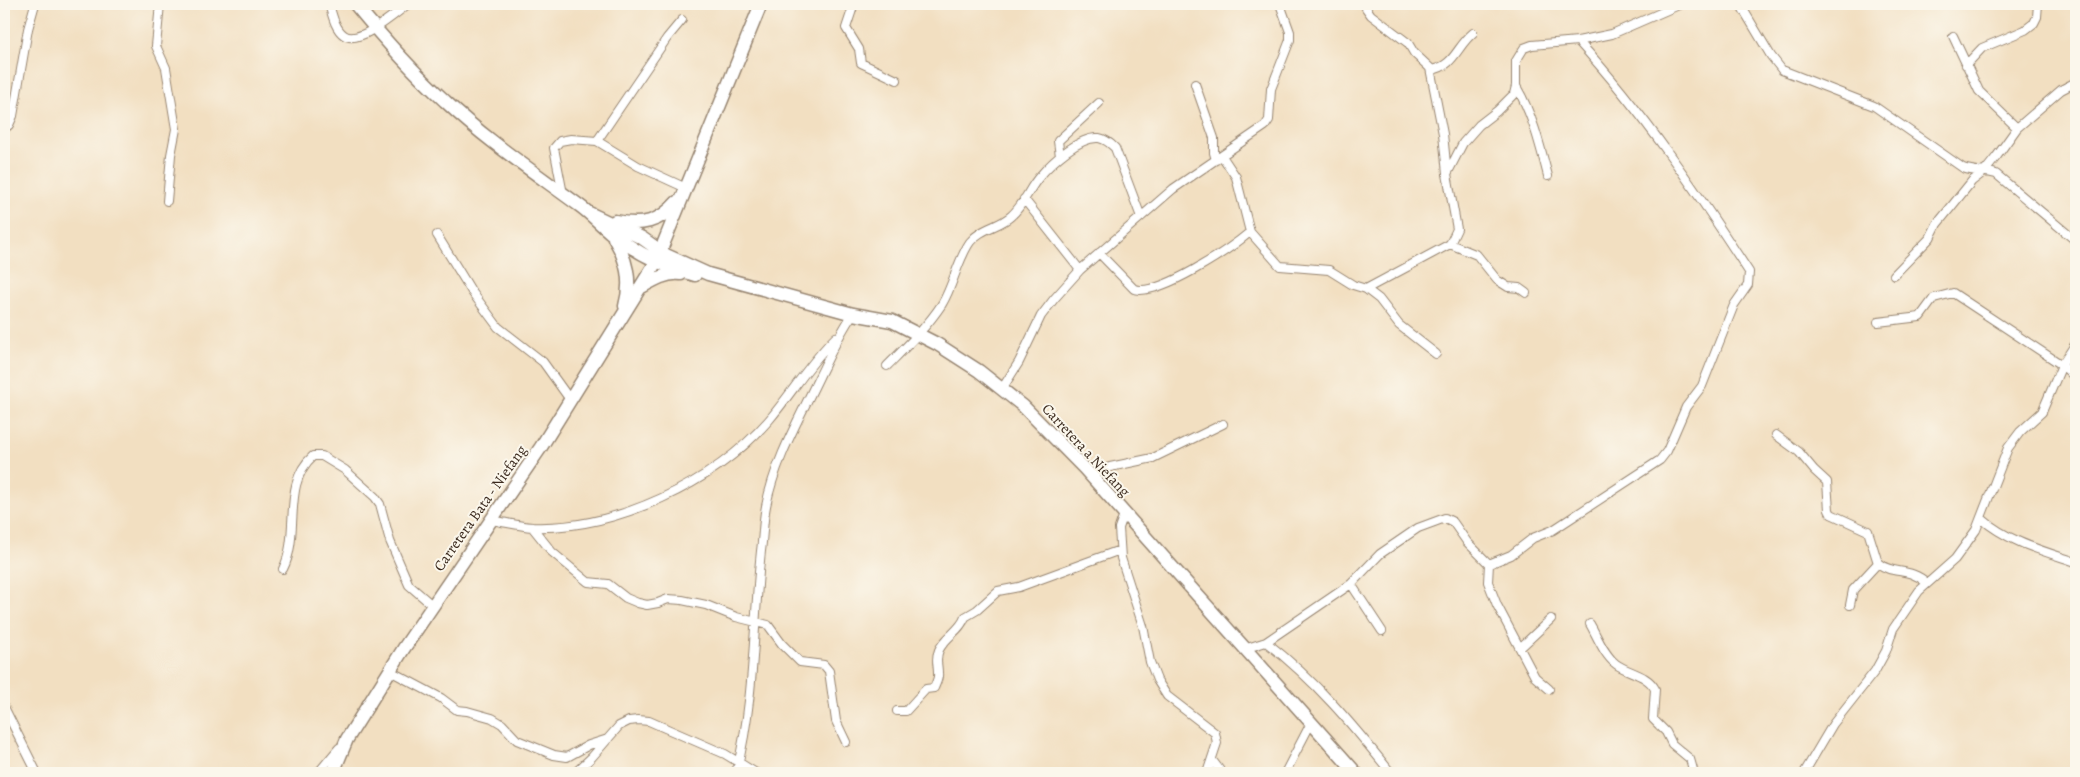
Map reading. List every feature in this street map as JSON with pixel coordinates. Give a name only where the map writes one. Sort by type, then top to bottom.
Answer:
[{"type":"main road","points":[[355,4],[414,71],[446,103],[485,135],[594,215],[642,238],[671,269],[695,275]]},
{"type":"main road","name":"Carretera Bata - Niefang","points":[[333,773],[347,739],[432,605],[571,401],[658,257],[761,4]]},
{"type":"main road","points":[[594,215],[640,223],[656,220],[667,214],[685,191]]},
{"type":"main road","points":[[594,215],[611,233],[622,251],[628,270],[628,293],[622,319]]},
{"type":"main road","points":[[611,233],[658,257],[677,260],[708,274]]},
{"type":"main road","points":[[668,235],[666,245],[677,260]]},
{"type":"main road","points":[[640,288],[664,276],[675,273],[708,274]]},
{"type":"main road","name":"Carretera a Niefang","points":[[708,274],[853,314],[892,322],[918,334],[978,371],[1002,389],[1044,427],[1090,475],[1356,773]]},
{"type":"street","points":[[4,129],[13,116],[28,29],[35,4]]},
{"type":"street","points":[[160,4],[156,46],[166,68],[176,130],[170,162],[167,201]]},
{"type":"street","points":[[329,4],[337,26],[344,36],[351,38],[360,36],[375,28],[408,4]]},
{"type":"street","points":[[854,4],[846,28],[859,49],[861,63],[897,80]]},
{"type":"street","points":[[1002,389],[1019,362],[1041,316],[1080,270],[1174,189],[1265,126],[1269,120],[1271,89],[1290,40],[1290,32],[1280,4]]},
{"type":"street","points":[[1447,174],[1463,142],[1514,94],[1516,86],[1516,61],[1524,48],[1532,45],[1578,41],[1612,34],[1681,4]]},
{"type":"street","points":[[1740,4],[1771,56],[1782,70],[1874,106],[1963,168],[1996,174],[2006,180],[2076,241]]},
{"type":"street","points":[[1966,65],[1982,48],[2026,30],[2034,23],[2037,17],[2038,4]]},
{"type":"street","points":[[1366,8],[1371,15],[1408,43],[1414,53],[1431,70],[1443,134],[1447,174],[1457,229],[1450,244],[1366,290]]},
{"type":"street","points":[[597,142],[667,38],[682,20]]},
{"type":"street","points":[[1431,70],[1442,68],[1448,64],[1466,39],[1473,33]]},
{"type":"street","points":[[1953,36],[1979,91],[2017,128]]},
{"type":"street","points":[[1489,564],[1511,555],[1533,538],[1553,530],[1660,460],[1667,451],[1686,407],[1702,386],[1734,306],[1748,285],[1749,272],[1702,200],[1619,88],[1578,41]]},
{"type":"street","points":[[1894,275],[1930,238],[1937,224],[1972,182],[1985,171],[2017,128],[2061,90],[2076,82]]},
{"type":"street","points":[[1194,84],[1214,138],[1214,153],[1236,177],[1250,232],[1280,266],[1329,270],[1353,285],[1366,290],[1378,300],[1399,325],[1436,354]]},
{"type":"street","points":[[1516,86],[1523,98],[1535,130],[1548,176]]},
{"type":"street","points":[[1060,156],[1058,141],[1099,103]]},
{"type":"street","points":[[887,366],[918,334],[941,304],[950,289],[963,253],[972,240],[983,230],[1010,217],[1039,176],[1060,156],[1084,140],[1099,138],[1115,148],[1141,217]]},
{"type":"street","points":[[563,194],[554,148],[560,141],[571,139],[597,142],[685,191]]},
{"type":"street","points":[[1024,199],[1080,270]]},
{"type":"street","points":[[1099,253],[1134,289],[1151,289],[1166,284],[1224,252],[1250,232]]},
{"type":"street","points":[[437,235],[472,292],[498,327],[543,362],[571,401]]},
{"type":"street","points":[[1450,244],[1477,255],[1497,280],[1508,287],[1516,287],[1526,293]]},
{"type":"street","points":[[1878,322],[1920,317],[1934,298],[1952,293],[2062,365],[2076,378]]},
{"type":"street","points":[[736,773],[752,673],[766,508],[772,480],[799,416],[839,334],[853,314]]},
{"type":"street","points":[[491,520],[532,527],[577,524],[619,514],[682,490],[729,459],[768,421],[822,351],[839,334]]},
{"type":"street","points":[[1804,773],[1833,724],[1875,671],[1886,651],[1893,629],[1927,583],[1960,553],[1976,530],[2008,448],[2020,432],[2042,412],[2062,365],[2076,343]]},
{"type":"street","points":[[1090,475],[1110,467],[1153,458],[1223,424]]},
{"type":"street","points":[[1776,435],[1799,452],[1827,482],[1828,510],[1830,514],[1868,531],[1878,563],[1888,568],[1916,574],[1927,583]]},
{"type":"street","points":[[283,569],[291,547],[296,483],[306,462],[313,456],[322,456],[345,470],[380,504],[390,541],[409,585],[432,605]]},
{"type":"street","points":[[1124,514],[1119,528],[1120,550],[1128,583],[1143,626],[1150,662],[1157,680],[1167,696],[1215,733],[1217,743],[1207,773]]},
{"type":"street","points":[[1244,649],[1266,642],[1351,584],[1380,554],[1391,546],[1423,525],[1444,518],[1453,522],[1467,542],[1489,564],[1488,582],[1497,605],[1535,677],[1549,689]]},
{"type":"street","points":[[1982,518],[1998,531],[2014,539],[2055,556],[2076,562]]},
{"type":"street","points":[[532,527],[552,552],[588,582],[608,584],[626,598],[647,605],[668,599],[682,600],[768,625],[782,644],[800,662],[824,665],[829,671],[836,721],[846,742]]},
{"type":"street","points":[[897,711],[906,711],[926,689],[934,688],[939,675],[936,661],[939,649],[947,637],[963,624],[965,616],[977,610],[998,591],[1019,587],[1120,550]]},
{"type":"street","points":[[1850,604],[1853,590],[1878,563]]},
{"type":"street","points":[[1351,584],[1382,631]]},
{"type":"street","points":[[1520,648],[1551,619]]},
{"type":"street","points":[[1590,624],[1610,658],[1616,664],[1653,685],[1653,719],[1666,732],[1672,744],[1690,759],[1694,773]]},
{"type":"street","points":[[1266,642],[1314,682],[1347,718],[1392,773]]},
{"type":"street","points":[[390,671],[441,698],[457,710],[467,710],[492,718],[502,724],[517,740],[554,755],[567,758],[589,745],[608,739]]},
{"type":"street","points":[[4,707],[37,773]]},
{"type":"street","points":[[575,773],[619,726],[629,721],[649,721],[725,754],[756,773]]},
{"type":"street","points":[[1285,773],[1311,723]]},
{"type":"street","points":[[318,773],[347,739]]},
{"type":"street","points":[[1212,760],[1222,773]]}]
